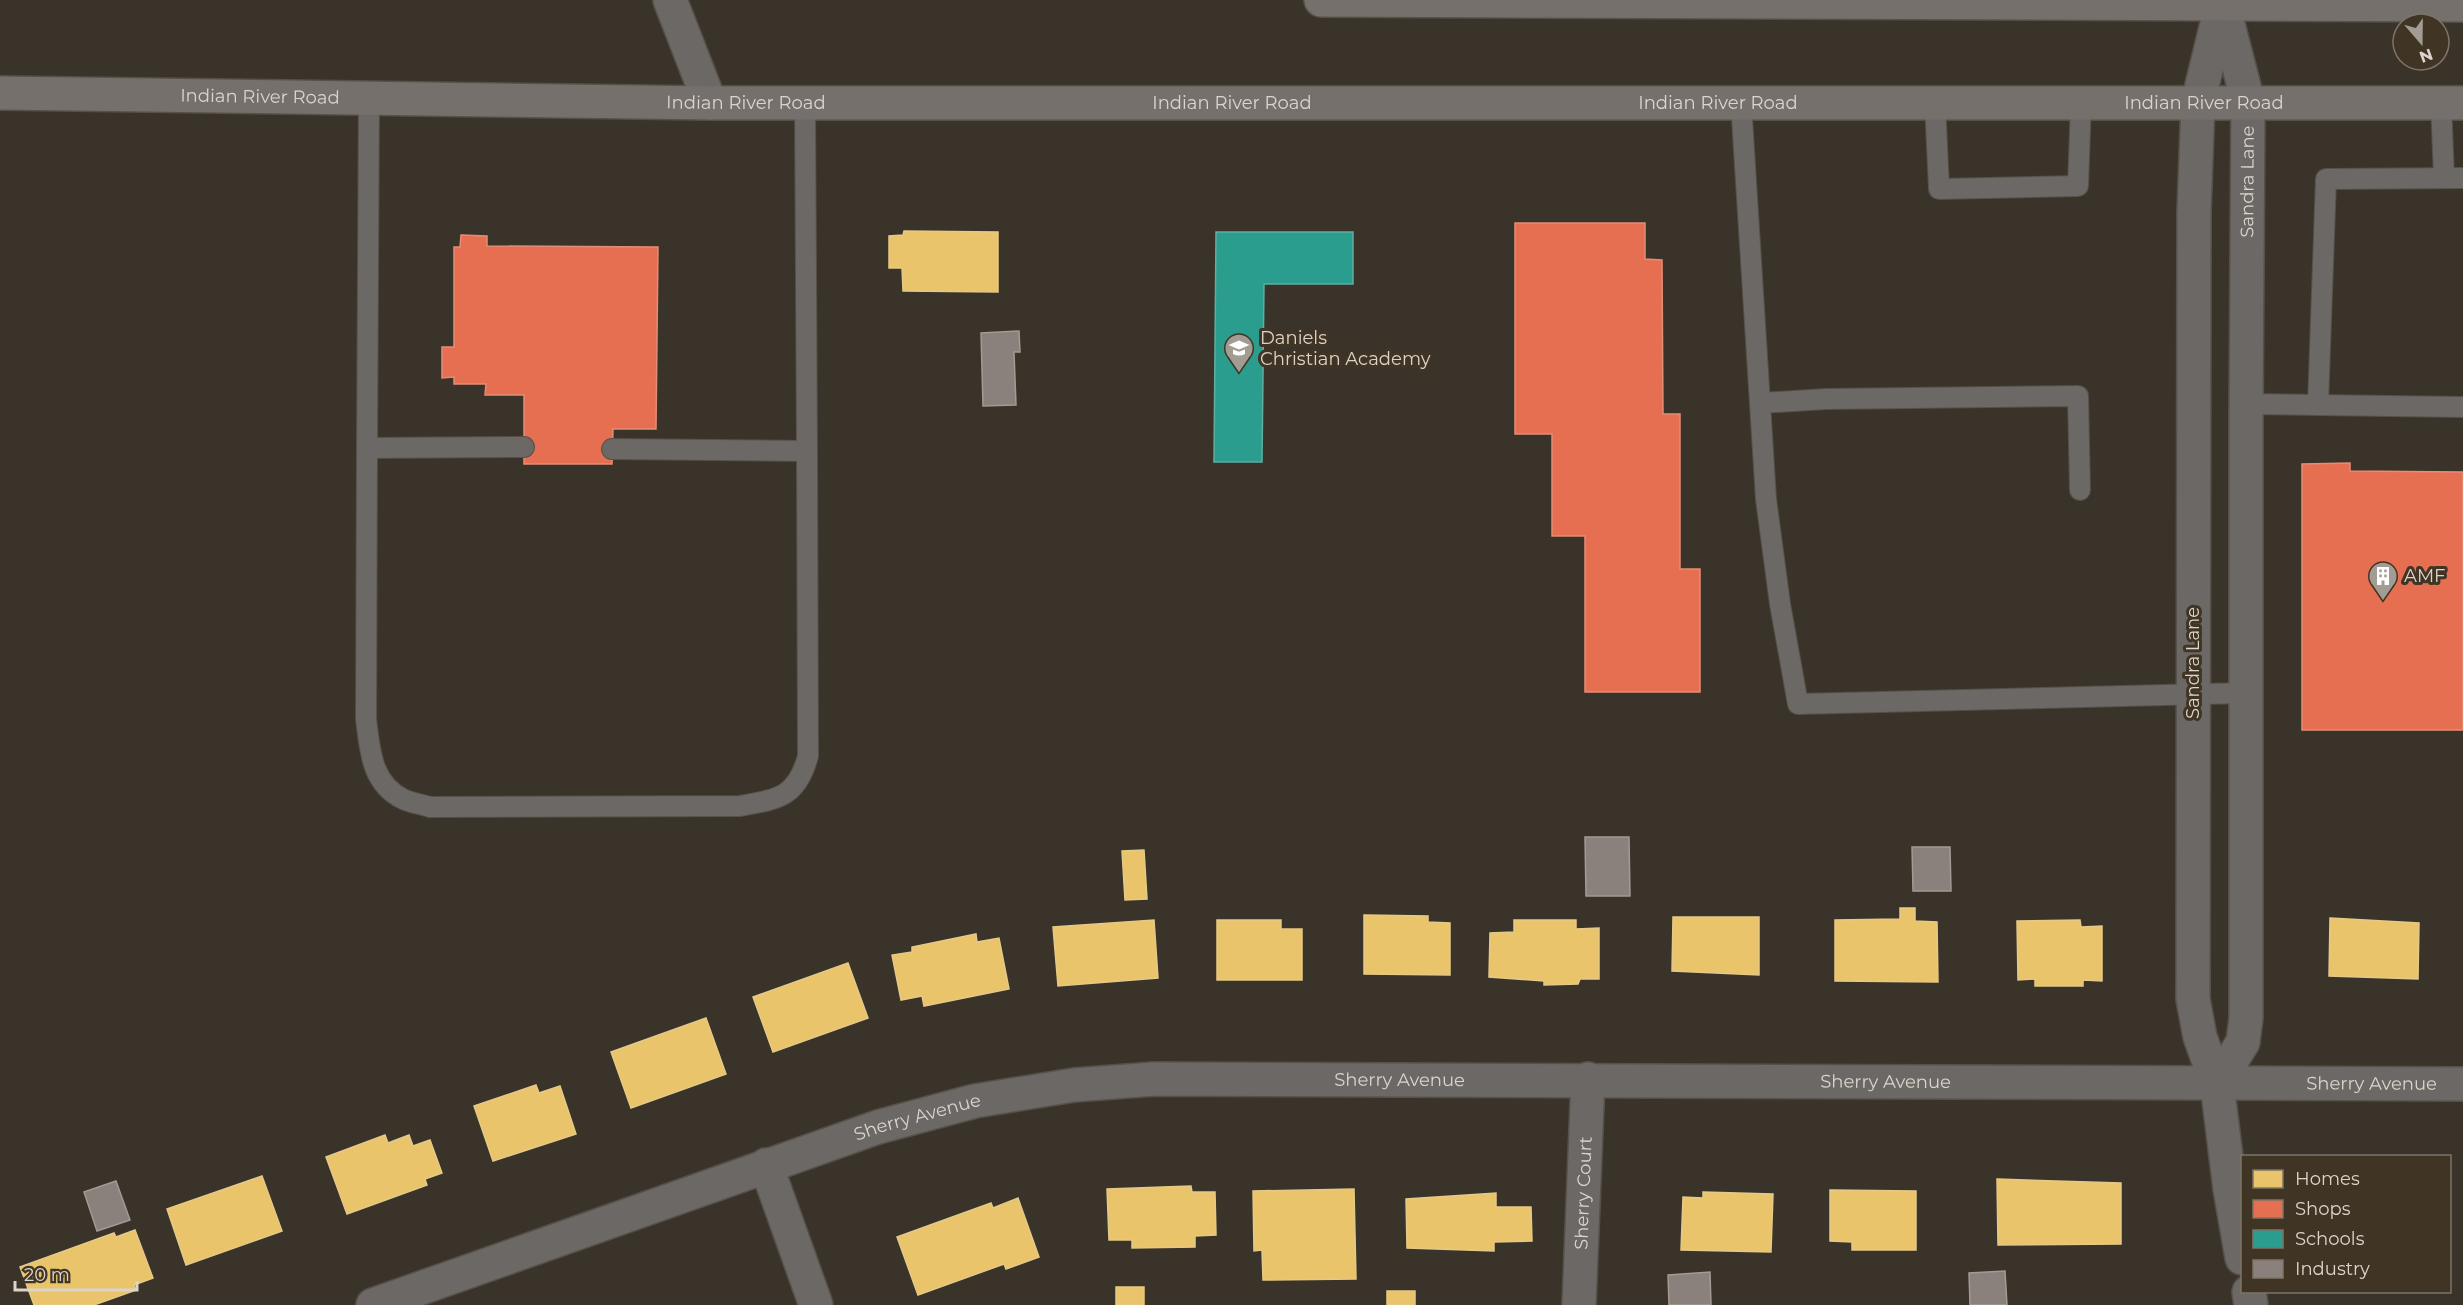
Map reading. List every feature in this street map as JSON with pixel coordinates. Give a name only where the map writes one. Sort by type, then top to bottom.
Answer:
[{"type":"main road","points":[[1321,0],[2463,5]]},
{"type":"main road","name":"Indian River Road","points":[[0,93],[710,103],[2452,103]]},
{"type":"street","points":[[670,0],[710,103]]},
{"type":"street","name":"Sandra Lane","points":[[2222,3],[2198,102],[2194,212],[2193,999],[2200,1037],[2217,1084],[2230,1189],[2241,1252]]},
{"type":"street","name":"Sandra Lane","points":[[2217,1084],[2243,1042],[2246,1018],[2248,102],[2222,3]]},
{"type":"street","name":"Sherry Avenue","points":[[373,1305],[878,1127],[975,1101],[1074,1085],[1154,1079],[2463,1084]]},
{"type":"street","name":"Sherry Court","points":[[1579,1305],[1588,1079]]},
{"type":"street","points":[[766,1165],[816,1305]]},
{"type":"lane","points":[[369,98],[366,719],[371,761],[383,784],[403,799],[430,807],[740,806],[768,801],[790,791],[802,778],[808,756],[805,103]]},
{"type":"lane","points":[[1741,102],[1766,499],[1780,604],[1798,704],[2246,693]]},
{"type":"lane","points":[[1935,102],[1939,189],[2078,186],[2081,103]]},
{"type":"lane","points":[[2318,405],[2326,179],[2453,178],[2452,103]]},
{"type":"lane","points":[[1760,403],[1838,399],[2078,396],[2080,490]]},
{"type":"lane","points":[[2246,404],[2463,406]]},
{"type":"lane","points":[[367,448],[524,447]]},
{"type":"lane","points":[[612,449],[807,451]]},
{"type":"building: Homes","points":[[904,231],[998,232],[998,292],[903,291],[902,268],[889,268],[889,236],[903,235]]},
{"type":"building: Homes","points":[[1144,850],[1147,899],[1125,900],[1122,851]]},
{"type":"building: Homes","points":[[1900,908],[1915,908],[1915,921],[1937,922],[1938,982],[1835,981],[1835,920],[1900,919]]},
{"type":"building: Homes","points":[[1364,915],[1428,916],[1428,922],[1450,923],[1450,975],[1364,974]]},
{"type":"building: Homes","points":[[1673,917],[1759,917],[1759,975],[1672,971]]},
{"type":"building: Homes","points":[[2330,918],[2419,923],[2418,979],[2329,976]]},
{"type":"building: Homes","points":[[1154,920],[1158,978],[1058,986],[1053,927]]},
{"type":"building: Homes","points":[[1217,920],[1281,920],[1281,929],[1302,929],[1302,980],[1217,980]]},
{"type":"building: Homes","points":[[1514,920],[1576,920],[1576,929],[1599,928],[1599,979],[1580,979],[1578,984],[1544,985],[1544,981],[1489,977],[1490,933],[1514,932]]},
{"type":"building: Homes","points":[[2080,920],[2081,927],[2102,926],[2102,981],[2083,980],[2083,986],[2035,986],[2035,979],[2018,980],[2017,921]]},
{"type":"building: Homes","points":[[976,934],[977,942],[999,938],[1009,989],[924,1006],[922,996],[901,1000],[892,955],[912,952],[912,947]]},
{"type":"building: Homes","points":[[848,963],[868,1018],[773,1052],[753,997]]},
{"type":"building: Homes","points":[[706,1018],[726,1074],[631,1108],[611,1052]]},
{"type":"building: Homes","points":[[536,1085],[539,1093],[560,1086],[576,1134],[493,1161],[474,1106]]},
{"type":"building: Homes","points":[[385,1135],[388,1143],[409,1135],[413,1146],[430,1140],[442,1173],[425,1179],[427,1185],[347,1214],[326,1157]]},
{"type":"building: Homes","points":[[262,1176],[282,1231],[186,1265],[167,1209]]},
{"type":"building: Homes","points":[[1997,1179],[2121,1183],[2121,1244],[1998,1245]]},
{"type":"building: Homes","points":[[1191,1186],[1192,1192],[1215,1192],[1216,1235],[1195,1236],[1195,1247],[1132,1248],[1132,1240],[1109,1240],[1107,1189]]},
{"type":"building: Homes","points":[[1354,1189],[1356,1279],[1263,1280],[1262,1250],[1254,1251],[1253,1191]]},
{"type":"building: Homes","points":[[1830,1190],[1916,1191],[1916,1250],[1852,1250],[1852,1242],[1830,1241]]},
{"type":"building: Homes","points":[[1703,1192],[1773,1194],[1771,1252],[1681,1250],[1683,1197],[1703,1198]]},
{"type":"building: Homes","points":[[1496,1193],[1496,1207],[1531,1207],[1532,1241],[1494,1242],[1494,1251],[1407,1248],[1406,1199]]},
{"type":"building: Homes","points":[[1018,1198],[1039,1257],[1006,1269],[1004,1264],[918,1295],[897,1237],[991,1203],[993,1208]]},
{"type":"building: Homes","points":[[135,1230],[153,1278],[134,1285],[136,1290],[94,1305],[34,1305],[20,1267],[114,1233],[116,1237]]},
{"type":"building: Homes","points":[[1116,1287],[1144,1287],[1144,1305],[1116,1305]]},
{"type":"building: Homes","points":[[1387,1291],[1415,1291],[1415,1305],[1387,1305]]},
{"type":"building: Shops","points":[[1515,223],[1645,223],[1645,259],[1662,260],[1663,414],[1680,414],[1680,569],[1700,569],[1700,692],[1585,692],[1585,536],[1552,536],[1552,434],[1515,434]]},
{"type":"building: Shops","points":[[461,235],[487,236],[487,246],[658,247],[656,429],[613,429],[612,464],[524,464],[524,395],[485,395],[486,384],[454,384],[454,377],[442,378],[442,347],[454,347],[454,247],[460,247]]},
{"type":"building: Shops","name":"AMF","points":[[2350,463],[2350,471],[2463,472],[2463,730],[2302,730],[2302,464]]},
{"type":"building: Schools","name":"Daniels Christian Academy","points":[[1216,232],[1353,232],[1353,284],[1264,284],[1262,462],[1214,462]]},
{"type":"building: Industry","points":[[1019,331],[1020,352],[1014,352],[1016,405],[983,406],[981,333]]},
{"type":"building: Industry","points":[[1585,837],[1629,837],[1630,896],[1586,896]]},
{"type":"building: Industry","points":[[1912,847],[1950,847],[1951,891],[1913,891]]},
{"type":"building: Industry","points":[[116,1181],[130,1220],[97,1231],[84,1192]]},
{"type":"building: Industry","points":[[2005,1271],[2007,1305],[1970,1305],[1969,1273]]},
{"type":"building: Industry","points":[[1710,1272],[1711,1305],[1669,1305],[1668,1275]]},
{"type":"place","name":"Daniels Christian Academy","points":[[1239,374]]},
{"type":"place","name":"AMF","points":[[2383,602]]}]
